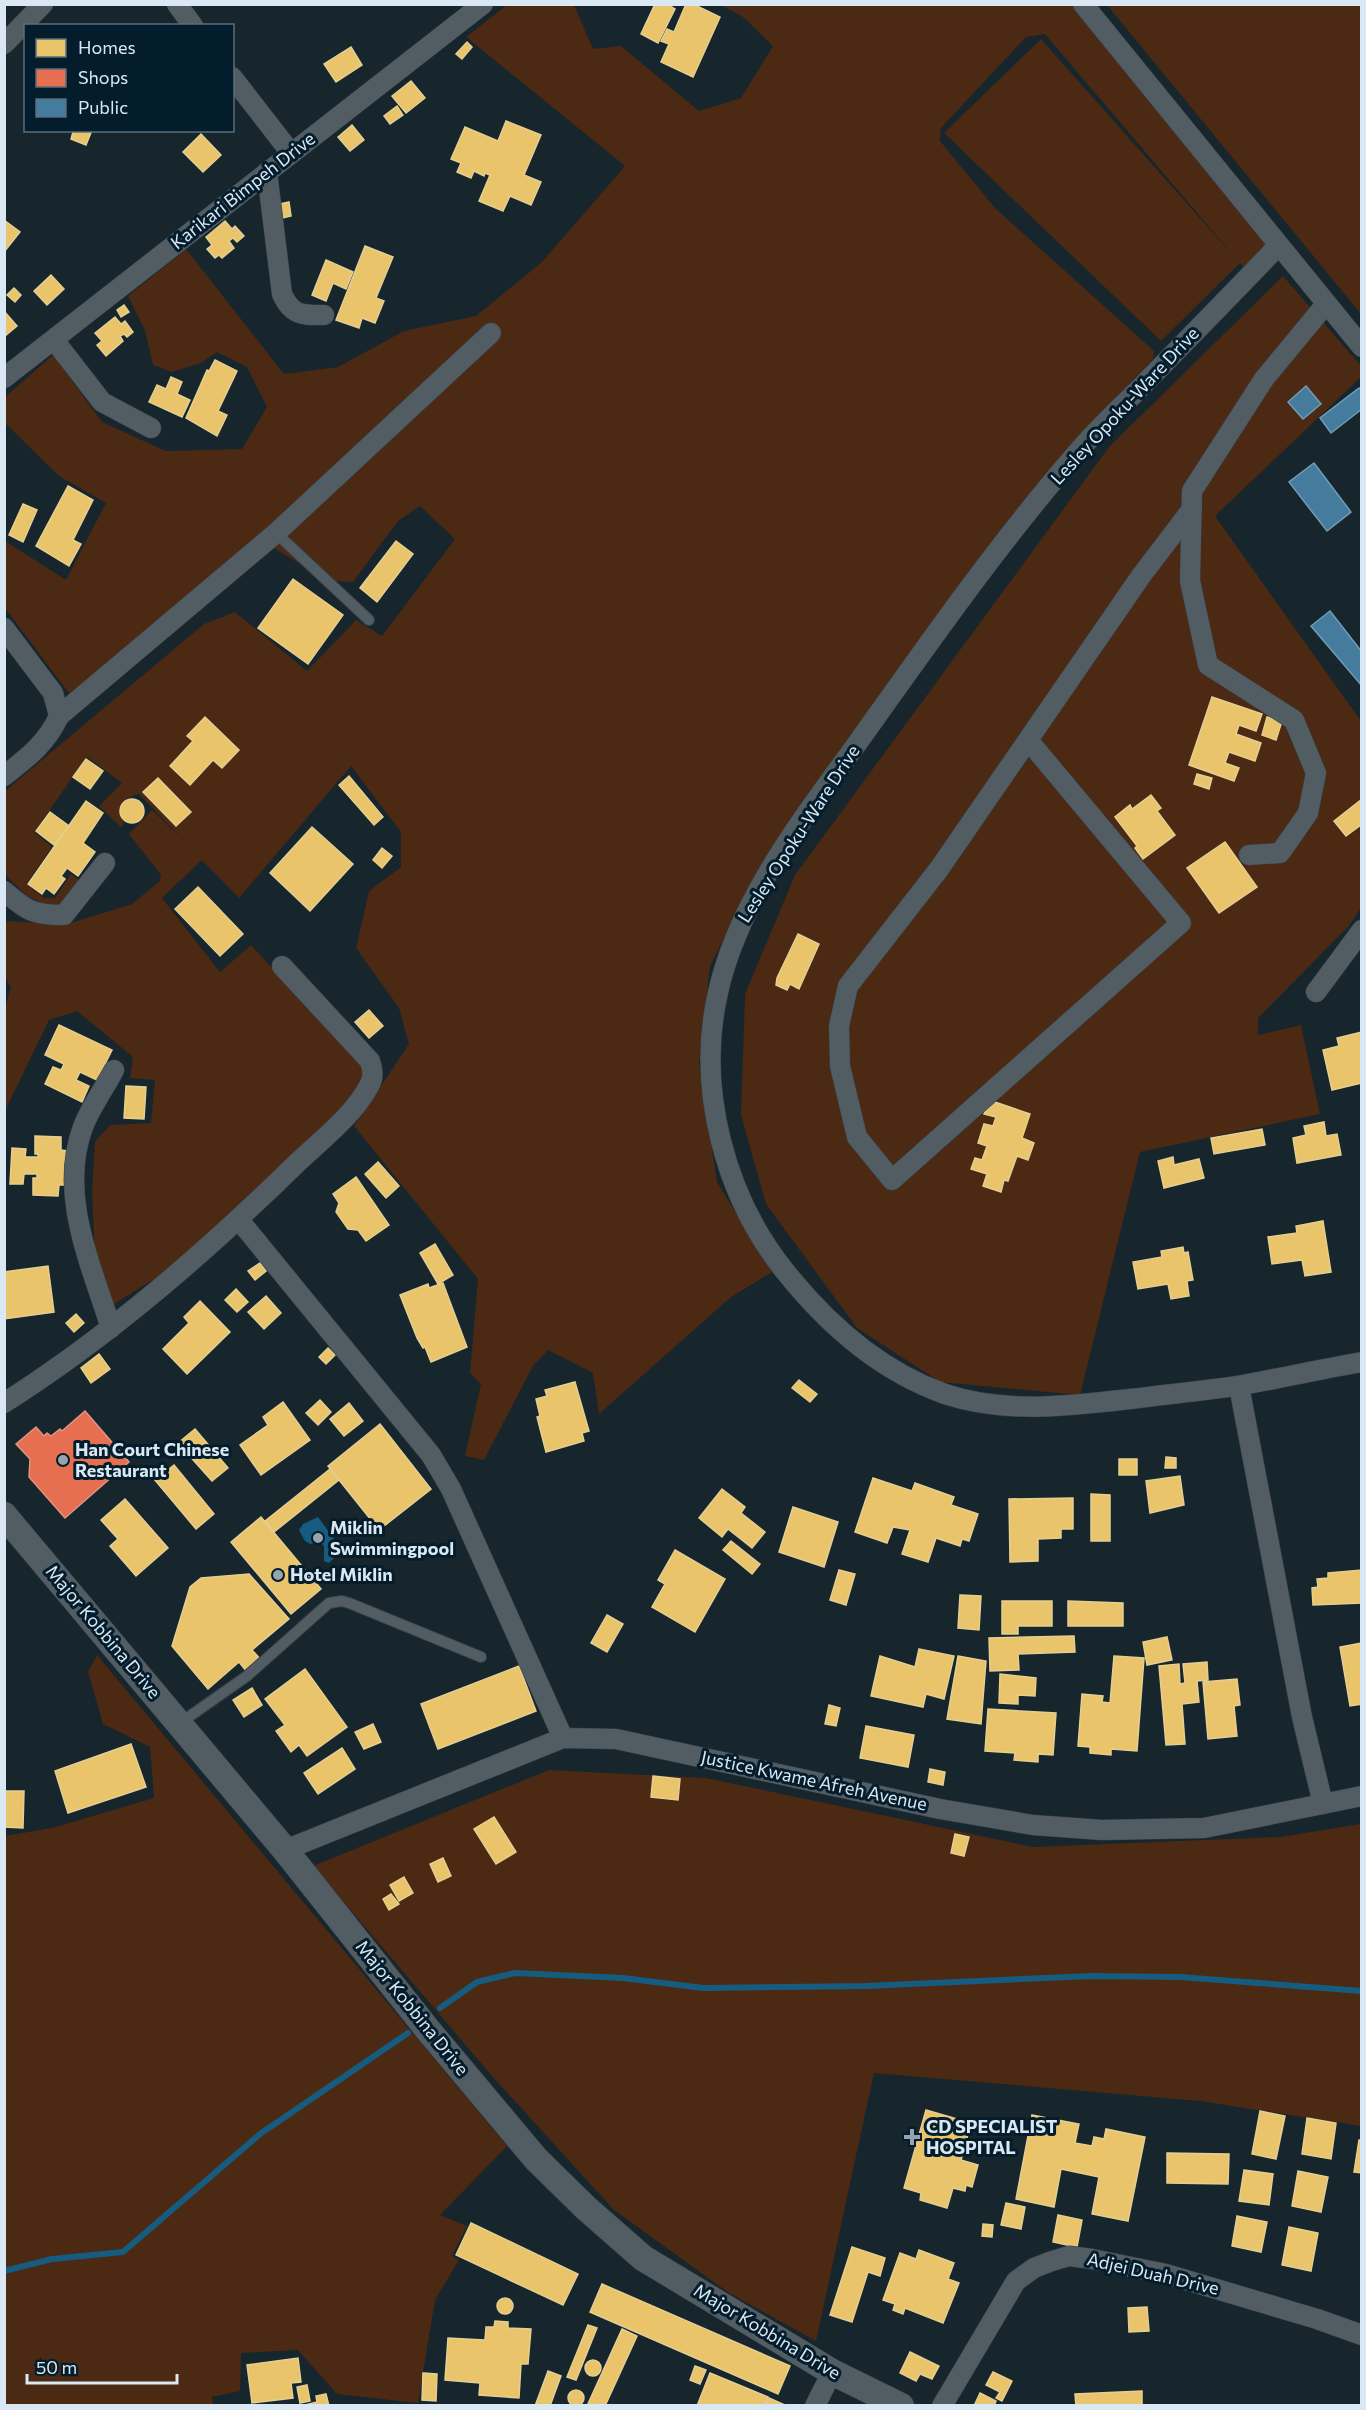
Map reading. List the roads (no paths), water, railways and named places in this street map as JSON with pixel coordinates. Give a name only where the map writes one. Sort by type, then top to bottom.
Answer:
[{"type":"street","points":[[4,44],[43,4]]},
{"type":"street","points":[[177,4],[192,24]]},
{"type":"street","name":"Karikari Bimpeh Drive","points":[[4,378],[483,4]]},
{"type":"street","points":[[1083,4],[1362,347]]},
{"type":"street","points":[[234,79],[291,153]]},
{"type":"street","points":[[267,172],[282,294],[288,307],[302,315],[324,315]]},
{"type":"street","name":"Lesley Opoku-Ware Drive","points":[[1278,246],[1077,452],[895,691],[815,802],[744,914],[728,953],[711,1032],[711,1075],[728,1170],[740,1203],[768,1250],[802,1293],[840,1330],[897,1371],[948,1395],[984,1403],[1033,1407],[1239,1386],[1362,1362]]},
{"type":"street","points":[[1249,855],[1280,853],[1308,813],[1316,773],[1294,720],[1208,665],[1190,581],[1192,491],[1264,379],[1326,304]]},
{"type":"street","points":[[4,776],[39,748],[52,733],[59,716],[276,533],[491,333]]},
{"type":"street","points":[[54,340],[102,402],[151,428]]},
{"type":"street","points":[[1028,740],[1181,923],[892,1180],[857,1137],[840,1066],[839,1026],[848,986],[939,869],[1141,576],[1192,509]]},
{"type":"street","points":[[4,628],[53,693],[59,716]]},
{"type":"street","points":[[4,891],[26,910],[39,915],[64,915],[105,863]]},
{"type":"street","points":[[1316,992],[1362,930]]},
{"type":"street","points":[[4,1403],[59,1368],[111,1328],[239,1220],[346,1115],[369,1087],[374,1073],[370,1060],[282,966]]},
{"type":"street","points":[[111,1328],[79,1228],[74,1181],[83,1126],[114,1070]]},
{"type":"street","points":[[239,1220],[436,1464],[451,1489],[563,1738]]},
{"type":"street","points":[[1239,1386],[1302,1717],[1323,1803]]},
{"type":"street","name":"Major Kobbina Drive","points":[[4,1515],[285,1850],[428,2030],[529,2150],[586,2208],[644,2258],[832,2372],[902,2406]]},
{"type":"street","name":"Justice Kwame Afreh Avenue","points":[[285,1850],[563,1738],[616,1739],[940,1809],[1033,1825],[1102,1830],[1204,1828],[1251,1821],[1362,1796]]},
{"type":"street","name":"Adjei Duah Drive","points":[[942,2406],[1016,2282],[1034,2268],[1069,2256],[1166,2274],[1317,2319],[1362,2335]]},
{"type":"street","points":[[814,2406],[832,2372]]},
{"type":"lane","points":[[276,533],[369,620]]},
{"type":"lane","points":[[180,1724],[247,1676],[329,1603],[349,1603],[481,1657]]},
{"type":"water","name":"Miklin Swimmingpool","points":[[318,1517],[342,1550],[329,1563],[324,1561],[324,1546],[320,1542],[310,1544],[305,1541],[299,1530],[303,1524]]},
{"type":"waterway","points":[[440,2008],[477,1982],[515,1973],[623,1978],[703,1988],[866,1986],[1092,1976],[1180,1977],[1362,1991]]},
{"type":"waterway","points":[[4,2271],[52,2259],[123,2252],[260,2134],[408,2033]]},
{"type":"place","name":"Han Court Chinese Restaurant","points":[[63,1460]]},
{"type":"place","name":"Miklin Swimmingpool","points":[[318,1538]]},
{"type":"place","name":"Hotel Miklin","points":[[278,1575]]},
{"type":"place","name":"CD SPECIALIST HOSPITAL","points":[[912,2137]]}]
